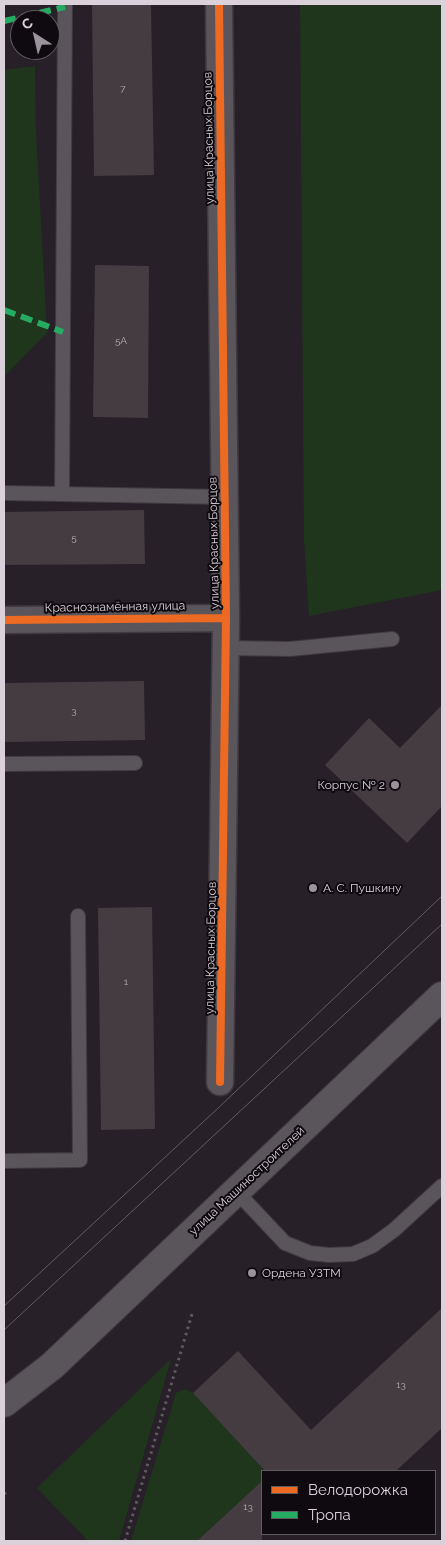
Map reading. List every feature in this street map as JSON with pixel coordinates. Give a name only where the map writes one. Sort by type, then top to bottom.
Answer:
[{"type":"main road","name":"улица Машиностроителей","points":[[4,1422],[52,1366],[442,996]]},
{"type":"main road","name":"улица Машиностроителей","points":[[4,1403],[52,1366]]},
{"type":"street","name":"улица Красных Борцов","points":[[219,4],[226,618],[220,1082]]},
{"type":"street","name":"Краснознамённая улица","points":[[4,620],[226,618]]},
{"type":"lane","points":[[62,494],[66,4]]},
{"type":"lane","points":[[4,493],[225,497]]},
{"type":"lane","points":[[226,648],[290,649],[392,639]]},
{"type":"lane","points":[[4,764],[135,763]]},
{"type":"lane","points":[[4,1161],[80,1160],[78,916]]},
{"type":"lane","points":[[236,1191],[285,1243],[310,1253],[329,1255],[352,1254],[372,1246],[394,1230],[442,1186]]},
{"type":"path","points":[[125,1541],[192,1314]]},
{"type":"path","points":[[4,1494],[8,1490]]},
{"type":"green space","points":[[300,4],[442,4],[442,590],[309,616],[304,540]]},
{"type":"green space","points":[[35,66],[36,132],[47,333],[5,376],[4,70]]},
{"type":"green space","points":[[171,1359],[119,1541],[88,1541],[37,1488]]},
{"type":"green space","points":[[186,1389],[193,1393],[264,1470],[261,1470],[261,1482],[197,1541],[131,1541],[176,1393]]},
{"type":"building","points":[[92,4],[151,4],[154,175],[94,176]]},
{"type":"building","points":[[95,265],[149,266],[148,418],[93,417]]},
{"type":"building","points":[[144,510],[145,564],[4,565],[4,512]]},
{"type":"building","points":[[144,681],[145,740],[4,742],[4,683]]},
{"type":"building","name":"Корпус № 2","points":[[442,705],[442,806],[407,843],[325,765],[369,718],[400,748]]},
{"type":"building","points":[[152,907],[155,1129],[101,1130],[98,908]]},
{"type":"building","points":[[442,1308],[442,1428],[397,1470],[264,1470],[193,1393],[238,1351],[311,1430]]},
{"type":"building","points":[[261,1482],[262,1541],[197,1541]]},
{"type":"tram line","points":[[4,1306],[215,1111],[442,896]]},
{"type":"tram line","points":[[4,1330],[442,924]]},
{"type":"marked path","points":[[4,21],[65,7]]},
{"type":"marked path","points":[[4,310],[63,332]]},
{"type":"cycle path","points":[[219,4],[226,618],[220,1082]]},
{"type":"cycle path","points":[[4,620],[226,618]]},
{"type":"place","name":"Корпус № 2","points":[[395,785]]},
{"type":"place","name":"А. С. Пушкину","points":[[313,888]]},
{"type":"place","name":"Ордена УЗТМ","points":[[252,1273]]}]
